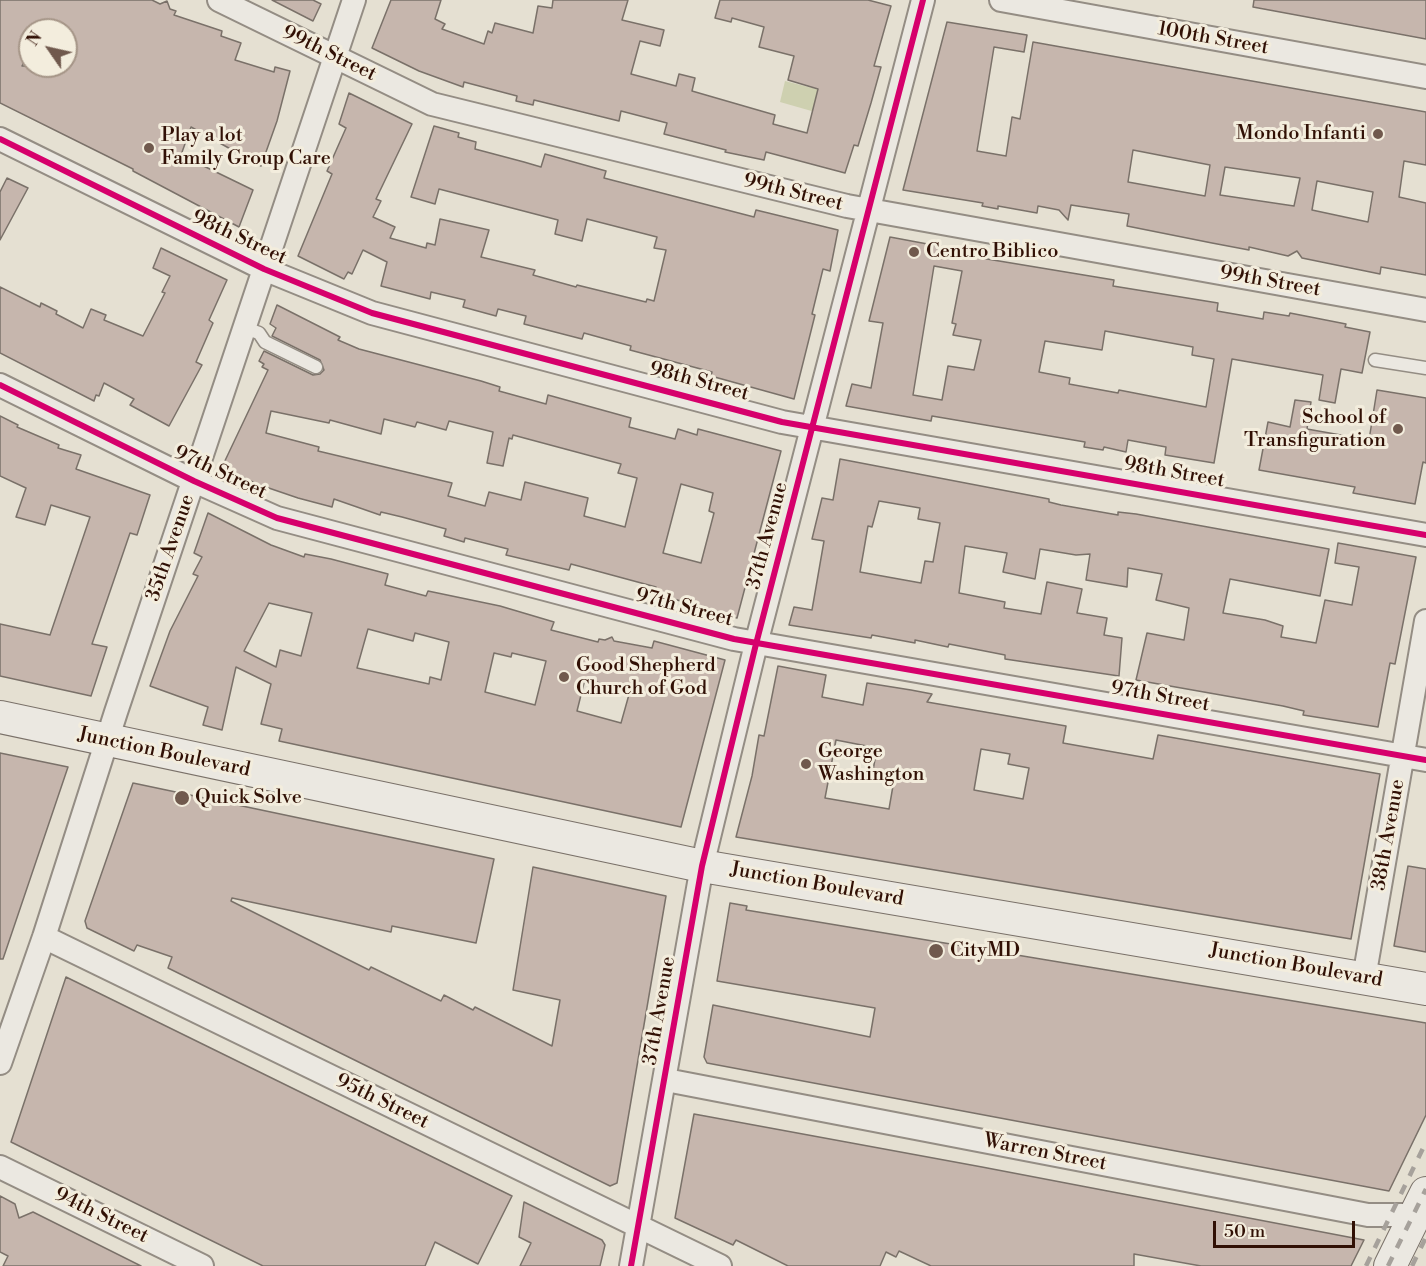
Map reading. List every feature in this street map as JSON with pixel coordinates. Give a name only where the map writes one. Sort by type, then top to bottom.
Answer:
[{"type":"main road","name":"Junction Boulevard","points":[[0,717],[702,866],[1426,989]]},
{"type":"main road","points":[[1390,1266],[1423,1207]]},
{"type":"street","name":"99th Street","points":[[219,0],[432,104],[868,210],[1426,310]]},
{"type":"street","name":"35th Avenue","points":[[0,1063],[44,937],[354,0]]},
{"type":"street","name":"37th Avenue","points":[[631,1266],[666,1080],[702,866],[756,644],[923,0]]},
{"type":"street","name":"100th Street","points":[[1001,0],[1426,77]]},
{"type":"street","name":"98th Street","points":[[0,139],[264,269],[372,313],[782,422],[1426,535]]},
{"type":"street","name":"97th Street","points":[[0,385],[194,481],[277,518],[756,644],[1426,760]]},
{"type":"street","name":"38th Avenue","points":[[1364,978],[1426,621]]},
{"type":"street","name":"95th Street","points":[[44,937],[720,1266]]},
{"type":"street","name":"Warren Street","points":[[666,1080],[1368,1215],[1423,1207]]},
{"type":"street","name":"94th Street","points":[[0,1167],[202,1266]]},
{"type":"lane","points":[[245,328],[259,333],[265,342],[316,367]]},
{"type":"lane","points":[[1375,360],[1426,368]]},
{"type":"green space","points":[[785,81],[871,103],[864,126],[780,102]]},
{"type":"building","points":[[0,0],[152,0],[160,4],[167,1],[170,9],[176,11],[174,15],[222,31],[221,36],[241,43],[235,60],[274,72],[275,67],[290,71],[277,121],[261,166],[191,127],[181,155],[253,190],[239,227],[133,169],[0,103]]},
{"type":"building","points":[[272,0],[313,0],[321,4],[313,21]]},
{"type":"building","points":[[391,0],[441,0],[435,19],[445,24],[442,29],[484,44],[488,31],[492,33],[495,23],[533,33],[538,6],[552,8],[553,0],[628,0],[622,20],[664,30],[660,46],[640,41],[631,74],[676,86],[679,74],[695,78],[692,91],[775,115],[773,124],[807,133],[818,89],[788,80],[794,56],[759,47],[764,27],[732,18],[731,22],[715,18],[720,0],[868,0],[891,6],[874,66],[881,67],[858,146],[854,145],[845,173],[766,152],[764,160],[725,152],[726,150],[664,134],[667,123],[621,111],[619,121],[534,100],[533,105],[516,101],[517,96],[464,82],[463,87],[419,71],[372,48]]},
{"type":"building","points":[[1254,0],[1426,0],[1426,39],[1253,7]]},
{"type":"building","points":[[947,22],[1027,35],[1024,52],[994,47],[977,151],[1006,156],[1012,117],[1020,119],[1033,42],[1426,112],[1426,165],[1404,161],[1399,197],[1426,203],[1426,275],[1381,267],[1380,274],[1302,258],[1297,251],[1288,256],[1127,226],[1129,214],[1071,205],[1068,220],[1059,210],[1038,206],[1037,213],[998,206],[998,209],[982,206],[983,203],[903,190]],"holes":[[[1133,150],[1210,165],[1205,196],[1128,182]],[[1225,167],[1300,178],[1294,206],[1220,195]],[[1317,181],[1373,192],[1368,222],[1312,210]]]},
{"type":"building","points":[[349,93],[412,124],[376,199],[381,201],[373,217],[395,227],[390,238],[426,248],[427,243],[435,245],[440,219],[489,230],[481,257],[535,270],[533,275],[576,287],[577,285],[646,302],[647,299],[654,301],[666,250],[654,248],[657,237],[587,219],[582,241],[555,234],[558,220],[439,189],[435,204],[411,197],[434,126],[459,133],[458,137],[476,142],[475,149],[541,167],[545,154],[606,171],[604,178],[754,217],[756,210],[838,230],[830,271],[823,269],[812,314],[815,315],[794,399],[711,376],[712,372],[630,350],[631,346],[584,333],[582,339],[524,324],[526,316],[498,309],[496,316],[463,307],[465,300],[431,292],[430,299],[381,286],[387,262],[363,250],[352,274],[348,272],[344,279],[298,256],[332,174],[327,171],[346,128],[339,124]]},
{"type":"building","points":[[7,178],[28,188],[0,240],[0,192]]},
{"type":"building","points":[[890,237],[965,251],[964,253],[981,258],[1114,280],[1113,286],[1218,303],[1217,311],[1263,319],[1264,312],[1289,316],[1290,313],[1346,324],[1345,327],[1370,332],[1362,373],[1341,369],[1335,403],[1319,400],[1323,375],[1232,359],[1214,463],[1165,455],[1166,447],[1128,440],[1126,452],[1104,447],[1103,450],[1084,447],[1085,442],[932,416],[931,421],[846,406],[852,384],[871,388],[883,323],[869,321]],"holes":[[[934,266],[962,271],[952,323],[956,324],[953,335],[981,340],[974,370],[948,366],[942,400],[913,395]],[[1105,331],[1193,347],[1192,355],[1214,359],[1206,407],[1119,390],[1118,393],[1069,384],[1070,378],[1039,372],[1045,341],[1102,350]]]},
{"type":"building","points":[[161,248],[227,280],[209,320],[213,323],[196,362],[202,365],[169,426],[130,405],[134,399],[104,383],[99,396],[96,395],[94,401],[0,353],[0,287],[40,307],[41,303],[83,328],[91,309],[106,315],[104,320],[143,336],[165,293],[162,292],[170,276],[153,268]]},
{"type":"building","points":[[277,305],[340,337],[338,340],[359,349],[481,381],[500,387],[499,391],[546,404],[548,395],[631,418],[629,427],[675,439],[678,429],[697,435],[698,429],[781,451],[737,618],[654,593],[656,587],[571,564],[569,570],[506,555],[508,549],[465,538],[464,542],[444,536],[446,529],[381,512],[380,515],[334,499],[332,507],[298,498],[257,484],[222,467],[268,370],[262,367],[264,364],[259,361],[264,351],[313,375],[320,374],[324,370],[320,360],[272,336],[276,328],[270,324]],"holes":[[[271,411],[329,423],[330,420],[381,434],[384,419],[415,427],[417,422],[446,430],[449,421],[493,432],[487,463],[503,466],[509,438],[512,439],[513,435],[621,464],[618,473],[637,478],[625,527],[584,516],[588,498],[525,482],[521,500],[489,492],[485,506],[448,496],[452,483],[318,451],[319,447],[266,433]],[[681,484],[713,493],[709,511],[714,513],[701,563],[663,553]]]},
{"type":"building","points":[[1377,390],[1426,398],[1426,463],[1423,462],[1415,504],[1353,493],[1355,487],[1259,470],[1268,422],[1290,427],[1295,400],[1311,402],[1307,429],[1369,440]]},
{"type":"building","points":[[0,416],[18,425],[17,427],[59,445],[58,448],[81,455],[76,469],[150,495],[137,535],[130,533],[92,644],[107,647],[91,696],[0,676],[0,624],[50,635],[90,517],[51,505],[45,525],[16,517],[26,488],[0,476]]},
{"type":"building","points":[[840,459],[1049,499],[1049,502],[1061,505],[1118,515],[1118,512],[1136,514],[1329,549],[1320,596],[1230,579],[1223,613],[1265,620],[1283,626],[1281,637],[1316,643],[1325,600],[1352,605],[1359,567],[1335,563],[1338,543],[1416,557],[1395,664],[1390,663],[1378,727],[1303,715],[1304,711],[1283,706],[1136,680],[1147,633],[1184,640],[1189,608],[1156,600],[1162,574],[1128,568],[1127,587],[1086,580],[1090,554],[1076,555],[1040,549],[1035,579],[1003,572],[1007,553],[965,546],[959,593],[1005,602],[1004,608],[1041,614],[1047,582],[1082,589],[1077,613],[1107,618],[1104,635],[1122,638],[1119,676],[1005,659],[1005,655],[949,644],[948,647],[872,635],[871,638],[789,625],[794,607],[812,610],[824,541],[812,539],[822,498],[833,500]],"holes":[[[879,501],[920,508],[918,519],[940,523],[933,562],[925,561],[921,583],[860,572],[868,526],[872,527]]]},
{"type":"building","points":[[208,513],[271,545],[304,557],[305,554],[331,559],[388,574],[385,585],[426,596],[428,591],[500,606],[554,622],[551,630],[598,642],[599,639],[605,640],[612,637],[614,641],[652,648],[654,641],[725,660],[681,827],[279,741],[282,729],[261,724],[271,684],[236,667],[222,730],[203,725],[208,707],[150,686],[170,631],[198,576],[193,574],[202,557],[194,553]],"holes":[[[269,603],[312,613],[301,656],[280,650],[276,667],[244,651]],[[368,629],[413,641],[415,633],[449,642],[441,680],[430,677],[429,684],[357,668]],[[494,653],[511,657],[512,653],[546,661],[535,705],[485,692]],[[585,679],[630,691],[621,723],[577,711]]]},
{"type":"building","points":[[778,666],[826,675],[822,697],[863,705],[867,683],[932,694],[927,702],[1066,726],[1063,743],[1153,759],[1158,735],[1380,774],[1351,939],[736,837],[752,776],[759,735],[764,736]],"holes":[[[836,740],[877,748],[872,776],[894,780],[889,809],[825,798]],[[981,749],[1010,754],[1008,764],[1029,768],[1023,799],[974,790]]]},
{"type":"building","points":[[0,753],[68,767],[3,959],[0,959]]},
{"type":"building","points":[[133,783],[494,859],[476,943],[392,926],[391,932],[232,898],[231,901],[369,970],[371,967],[441,1001],[444,995],[473,1010],[475,1007],[552,1046],[560,1000],[513,990],[533,867],[666,896],[617,1183],[610,1186],[168,968],[172,957],[137,945],[134,951],[87,928],[85,921]]},
{"type":"building","points":[[1408,866],[1426,869],[1426,952],[1394,946]]},
{"type":"building","points":[[730,903],[747,906],[746,910],[1426,1023],[1426,1115],[1389,1191],[707,1063],[704,1057],[713,1005],[870,1037],[875,1008],[717,981]]},
{"type":"building","points":[[66,977],[512,1196],[478,1264],[435,1242],[425,1266],[263,1266],[11,1142]]},
{"type":"building","points":[[694,1114],[1364,1240],[1351,1266],[1201,1266],[1134,1254],[1134,1266],[931,1266],[899,1251],[896,1257],[886,1252],[880,1266],[788,1266],[736,1240],[733,1245],[675,1218]]},
{"type":"building","points":[[0,1196],[15,1204],[19,1218],[33,1212],[141,1266],[3,1266],[8,1256],[0,1252]]},
{"type":"building","points":[[524,1202],[602,1240],[605,1245],[600,1266],[520,1266],[531,1243],[519,1237]]},
{"type":"railway","points":[[1366,1266],[1426,1142]]},
{"type":"railway","points":[[1388,1266],[1426,1189]]},
{"type":"railway","points":[[1412,1266],[1426,1237]]},
{"type":"cycle path","points":[[631,1266],[702,866],[756,644],[923,0]]},
{"type":"cycle path","points":[[0,139],[264,269],[372,313],[782,422],[1426,535]]},
{"type":"cycle path","points":[[0,385],[194,481],[277,518],[734,639],[1426,760]]},
{"type":"place","name":"Mondo Infanti","points":[[1378,134]]},
{"type":"place","name":"Play a lot Family Group Care","points":[[149,148]]},
{"type":"place","name":"Centro Biblico","points":[[914,252]]},
{"type":"place","name":"School of Transfiguration","points":[[1398,429]]},
{"type":"place","name":"Good Shepherd Church of God","points":[[564,677]]},
{"type":"place","name":"George Washington","points":[[806,764]]},
{"type":"place","name":"Quick Solve","points":[[182,798]]},
{"type":"place","name":"CityMD","points":[[936,951]]}]
